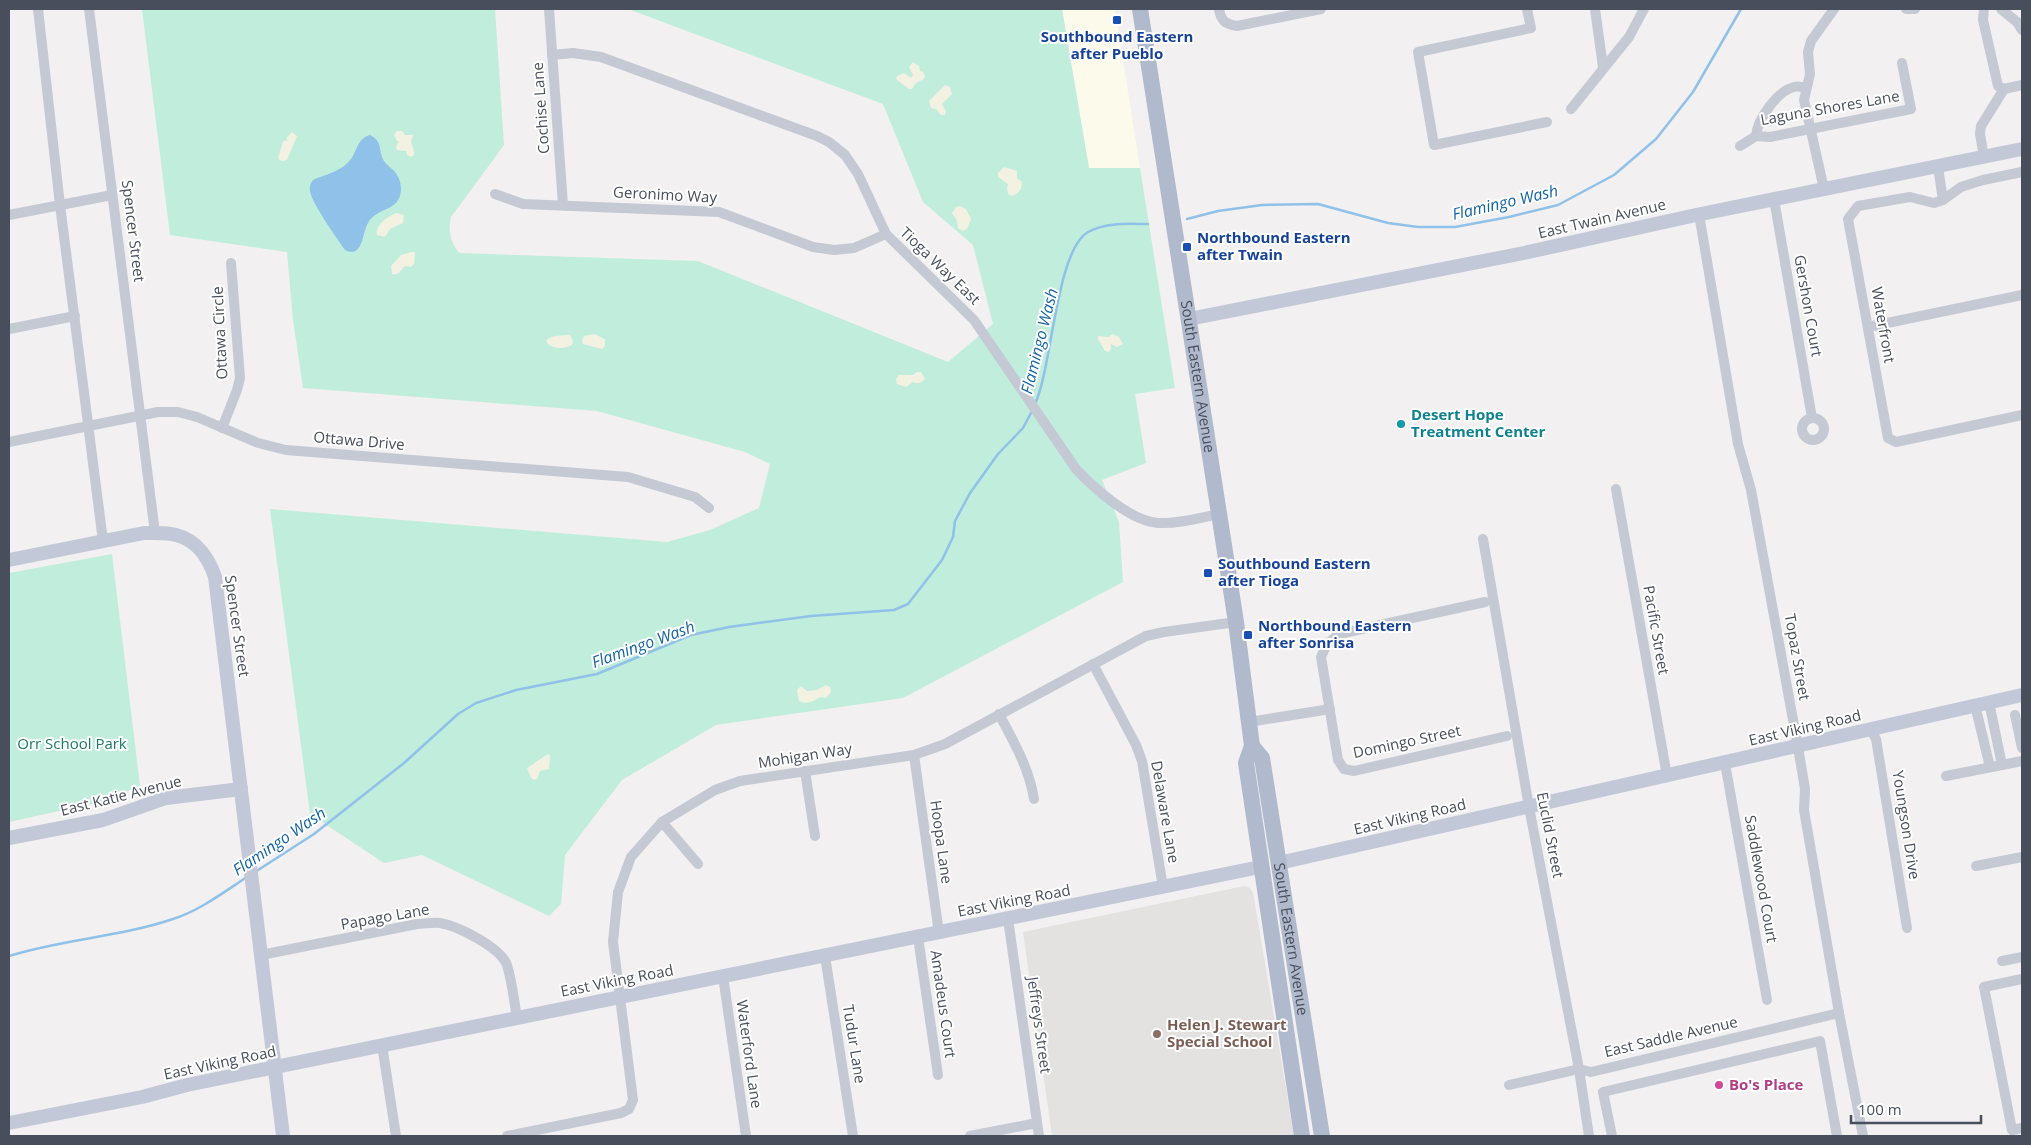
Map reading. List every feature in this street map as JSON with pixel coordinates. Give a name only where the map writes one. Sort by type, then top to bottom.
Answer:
[{"type":"main road","name":"South Eastern Avenue","points":[[1140,9],[1236,622],[1252,746],[1246,763],[1260,867],[1302,1136]]},
{"type":"main road","name":"South Eastern Avenue","points":[[1252,746],[1262,758],[1322,1136]]},
{"type":"street","points":[[38,9],[60,205],[76,316],[103,541]]},
{"type":"street","name":"Spencer Street","points":[[89,9],[155,533],[176,534],[196,545],[210,563],[216,587],[283,1136]]},
{"type":"street","name":"Cochise Lane","points":[[549,9],[563,205]]},
{"type":"street","points":[[1219,9],[1223,21],[1228,25],[1237,26],[1321,9]]},
{"type":"street","points":[[1527,9],[1531,28],[1418,52],[1434,145],[1547,122]]},
{"type":"street","points":[[1596,9],[1603,67]]},
{"type":"street","points":[[1571,109],[1629,37],[1644,9]]},
{"type":"street","points":[[1824,189],[1805,108],[1806,88],[1810,74],[1808,52],[1811,41],[1834,9]]},
{"type":"street","points":[[1906,9],[1914,9]]},
{"type":"street","points":[[1984,9],[1983,20],[1998,86],[2004,89],[2022,85]]},
{"type":"street","points":[[2001,9],[2018,22],[2022,30]]},
{"type":"street","name":"Tioga Way East","points":[[552,54],[573,53],[601,57],[823,139],[845,155],[858,174],[886,234],[974,320],[1076,469],[1094,488],[1134,514],[1156,522],[1169,523],[1219,514]]},
{"type":"street","name":"Laguna Shores Lane","points":[[1740,146],[1756,136],[1770,136],[1911,109],[1902,63]]},
{"type":"street","points":[[1756,136],[1756,126],[1775,99],[1793,87],[1806,88]]},
{"type":"street","points":[[1984,157],[1980,134],[1981,126],[2004,89]]},
{"type":"street","name":"East Twain Avenue","points":[[1189,319],[1524,253],[1700,214],[2022,149]]},
{"type":"street","points":[[1938,167],[1943,200],[1961,187],[1983,180],[2022,172]]},
{"type":"street","name":"Geronimo Way","points":[[495,194],[522,204],[719,212],[812,247],[834,250],[854,248],[886,234]]},
{"type":"street","points":[[9,215],[112,195]]},
{"type":"street","name":"Waterfront","points":[[1943,200],[1934,203],[1910,197],[1892,199],[1858,206],[1848,219],[1888,438],[1896,442],[2022,415]]},
{"type":"street","name":"Gershon Court","points":[[1774,199],[1812,418]]},
{"type":"street","name":"Topaz Street","points":[[1700,214],[1738,444],[1751,490],[1798,747],[1805,789],[1804,810],[1839,1013],[1863,1136]]},
{"type":"street","name":"Ottawa Circle","points":[[222,428],[238,390],[240,378],[231,263]]},
{"type":"street","points":[[1868,328],[2022,295]]},
{"type":"street","points":[[9,329],[76,316]]},
{"type":"street","name":"Ottawa Drive","points":[[9,442],[158,412],[178,412],[197,417],[258,443],[286,450],[628,477],[695,497],[709,508]]},
{"type":"street","name":"Pacific Street","points":[[1616,489],[1667,776]]},
{"type":"street","points":[[9,560],[144,533],[155,533]]},
{"type":"street","name":"Euclid Street","points":[[1484,539],[1529,807],[1579,1069],[1589,1136]]},
{"type":"street","name":"Domingo Street","points":[[1485,602],[1339,634],[1327,644],[1321,657],[1338,760],[1344,769],[1354,771],[1507,736]]},
{"type":"street","name":"Mohigan Way","points":[[507,1136],[621,1113],[629,1109],[633,1100],[613,942],[618,892],[631,857],[662,822],[715,790],[740,782],[914,755],[945,744],[1146,636],[1236,622]]},
{"type":"street","name":"Delaware Lane","points":[[1093,664],[1136,745],[1142,761],[1163,887]]},
{"type":"street","name":"East Viking Road","points":[[9,1123],[142,1097],[187,1085],[1279,863],[2022,695]]},
{"type":"street","points":[[1982,703],[2002,765]]},
{"type":"street","points":[[1982,703],[1990,767]]},
{"type":"street","points":[[1248,722],[1330,709]]},
{"type":"street","points":[[999,714],[1024,763],[1031,781],[1034,799]]},
{"type":"street","points":[[2015,715],[2022,748]]},
{"type":"street","name":"Youngson Drive","points":[[1870,729],[1876,738],[1907,928]]},
{"type":"street","name":"Hoopa Lane","points":[[914,755],[939,933]]},
{"type":"street","points":[[1946,776],[2022,761]]},
{"type":"street","name":"Saddlewood Court","points":[[1726,763],[1767,1000]]},
{"type":"street","points":[[805,771],[815,836]]},
{"type":"street","name":"East Katie Avenue","points":[[9,838],[103,820],[166,798],[241,788]]},
{"type":"street","points":[[662,822],[698,864]]},
{"type":"street","points":[[1976,866],[2022,857]]},
{"type":"street","name":"Jeffreys Street","points":[[1008,918],[1039,1136]]},
{"type":"street","name":"Papago Lane","points":[[261,956],[417,924],[438,923],[452,926],[494,948],[502,956],[507,965],[517,1018]]},
{"type":"street","name":"Amadeus Court","points":[[918,937],[938,1075]]},
{"type":"street","name":"Tudur Lane","points":[[825,956],[853,1136]]},
{"type":"street","points":[[2002,961],[2022,957]]},
{"type":"street","name":"Waterford Lane","points":[[723,976],[746,1136]]},
{"type":"street","points":[[2022,979],[1984,987],[2012,1130],[2022,1128]]},
{"type":"street","name":"East Saddle Avenue","points":[[1509,1085],[1579,1069],[1591,1072],[1839,1013]]},
{"type":"street","points":[[1612,1136],[1603,1092],[1820,1041],[1836,1136]]},
{"type":"street","points":[[382,1046],[396,1136]]},
{"type":"street","points":[[970,1136],[1037,1123]]},
{"type":"shaded area","points":[[1062,9],[1115,9],[1140,168],[1089,168]]},
{"type":"shaded area","name":"Helen J. Stewart Special School","points":[[1244,886],[1249,887],[1253,892],[1294,1136],[1052,1136],[1023,932]]},
{"type":"green space","points":[[142,9],[495,9],[504,145],[451,217],[450,236],[459,253],[698,261],[948,362],[993,324],[973,245],[923,202],[883,104],[628,9],[1062,9],[1089,168],[1140,168],[1175,388],[1135,394],[1146,463],[1102,480],[1119,522],[1123,582],[903,698],[716,725],[622,780],[565,855],[561,904],[549,916],[422,855],[384,863],[310,814],[270,509],[667,542],[710,530],[759,508],[770,464],[745,452],[597,411],[303,388],[293,320],[287,252],[170,235]]},
{"type":"green space","name":"Orr School Park","points":[[112,554],[140,786],[100,802],[9,822],[9,573]]},
{"type":"sand","points":[[913,62],[919,66],[920,71],[925,76],[912,89],[909,89],[896,79],[897,76],[904,73],[911,78],[913,75],[909,67]]},
{"type":"sand","points":[[945,85],[950,87],[952,94],[942,104],[946,111],[945,115],[941,115],[936,109],[931,108],[929,101]]},
{"type":"sand","points":[[397,131],[402,131],[405,135],[413,135],[411,142],[414,155],[411,157],[407,155],[406,151],[397,150],[396,146],[399,142],[394,135]]},
{"type":"sand","points":[[292,132],[297,136],[287,160],[282,161],[278,159],[283,141],[287,141],[287,137]]},
{"type":"sand","points":[[1004,167],[1017,171],[1017,178],[1022,182],[1020,191],[1012,196],[1008,194],[1008,184],[998,177],[998,173]]},
{"type":"sand","points":[[960,206],[966,209],[971,219],[967,229],[963,231],[958,228],[957,221],[952,213],[956,207]]},
{"type":"sand","points":[[396,213],[404,215],[403,223],[390,229],[385,237],[377,235],[380,225]]},
{"type":"sand","points":[[415,252],[414,264],[411,267],[405,266],[397,274],[392,274],[391,266],[401,255]]},
{"type":"sand","points":[[594,334],[605,339],[605,346],[602,349],[583,344],[584,336]]},
{"type":"sand","points":[[1113,334],[1119,337],[1123,344],[1117,347],[1111,344],[1109,352],[1105,351],[1098,336],[1108,337]]},
{"type":"sand","points":[[570,335],[573,341],[572,345],[562,348],[554,347],[546,341],[552,337]]},
{"type":"sand","points":[[921,372],[925,379],[918,383],[913,382],[906,387],[897,384],[896,379],[899,375],[913,375]]},
{"type":"sand","points":[[826,685],[830,687],[831,692],[826,698],[821,697],[808,703],[799,701],[797,690],[801,686],[807,691],[817,690]]},
{"type":"sand","points":[[548,754],[550,756],[549,769],[540,771],[537,779],[534,780],[531,778],[527,768]]},
{"type":"water","points":[[370,135],[379,143],[384,161],[398,177],[401,190],[400,197],[392,206],[372,218],[366,227],[359,248],[351,252],[345,250],[325,221],[312,196],[310,186],[313,180],[344,167],[360,142]]},
{"type":"waterway","name":"Flamingo Wash","points":[[1187,219],[1218,211],[1262,205],[1318,204],[1388,223],[1418,227],[1455,227],[1509,217],[1558,205],[1614,175],[1656,139],[1693,92],[1741,9]]},
{"type":"waterway","name":"Flamingo Wash","points":[[1035,404],[1046,365],[1062,285],[1077,243],[1088,232],[1102,227],[1118,224],[1148,224]]},
{"type":"waterway","name":"Flamingo Wash","points":[[255,872],[314,834],[404,763],[458,714],[476,703],[516,690],[597,674],[691,635],[729,627],[811,616],[894,610],[908,604],[942,560],[953,537],[955,521],[970,493],[998,454],[1023,428],[1032,411]]},
{"type":"waterway","name":"Flamingo Wash","points":[[9,956],[29,950],[133,930],[183,916],[247,877]]},
{"type":"place","name":"Southbound Eastern after Pueblo","points":[[1117,20]]},
{"type":"place","name":"Northbound Eastern after Twain","points":[[1187,247]]},
{"type":"place","name":"Desert Hope Treatment Center","points":[[1401,424]]},
{"type":"place","name":"Southbound Eastern after Tioga","points":[[1208,573]]},
{"type":"place","name":"Northbound Eastern after Sonrisa","points":[[1248,635]]},
{"type":"place","name":"Helen J. Stewart Special School","points":[[1157,1034]]},
{"type":"place","name":"Bo's Place","points":[[1719,1085]]}]
